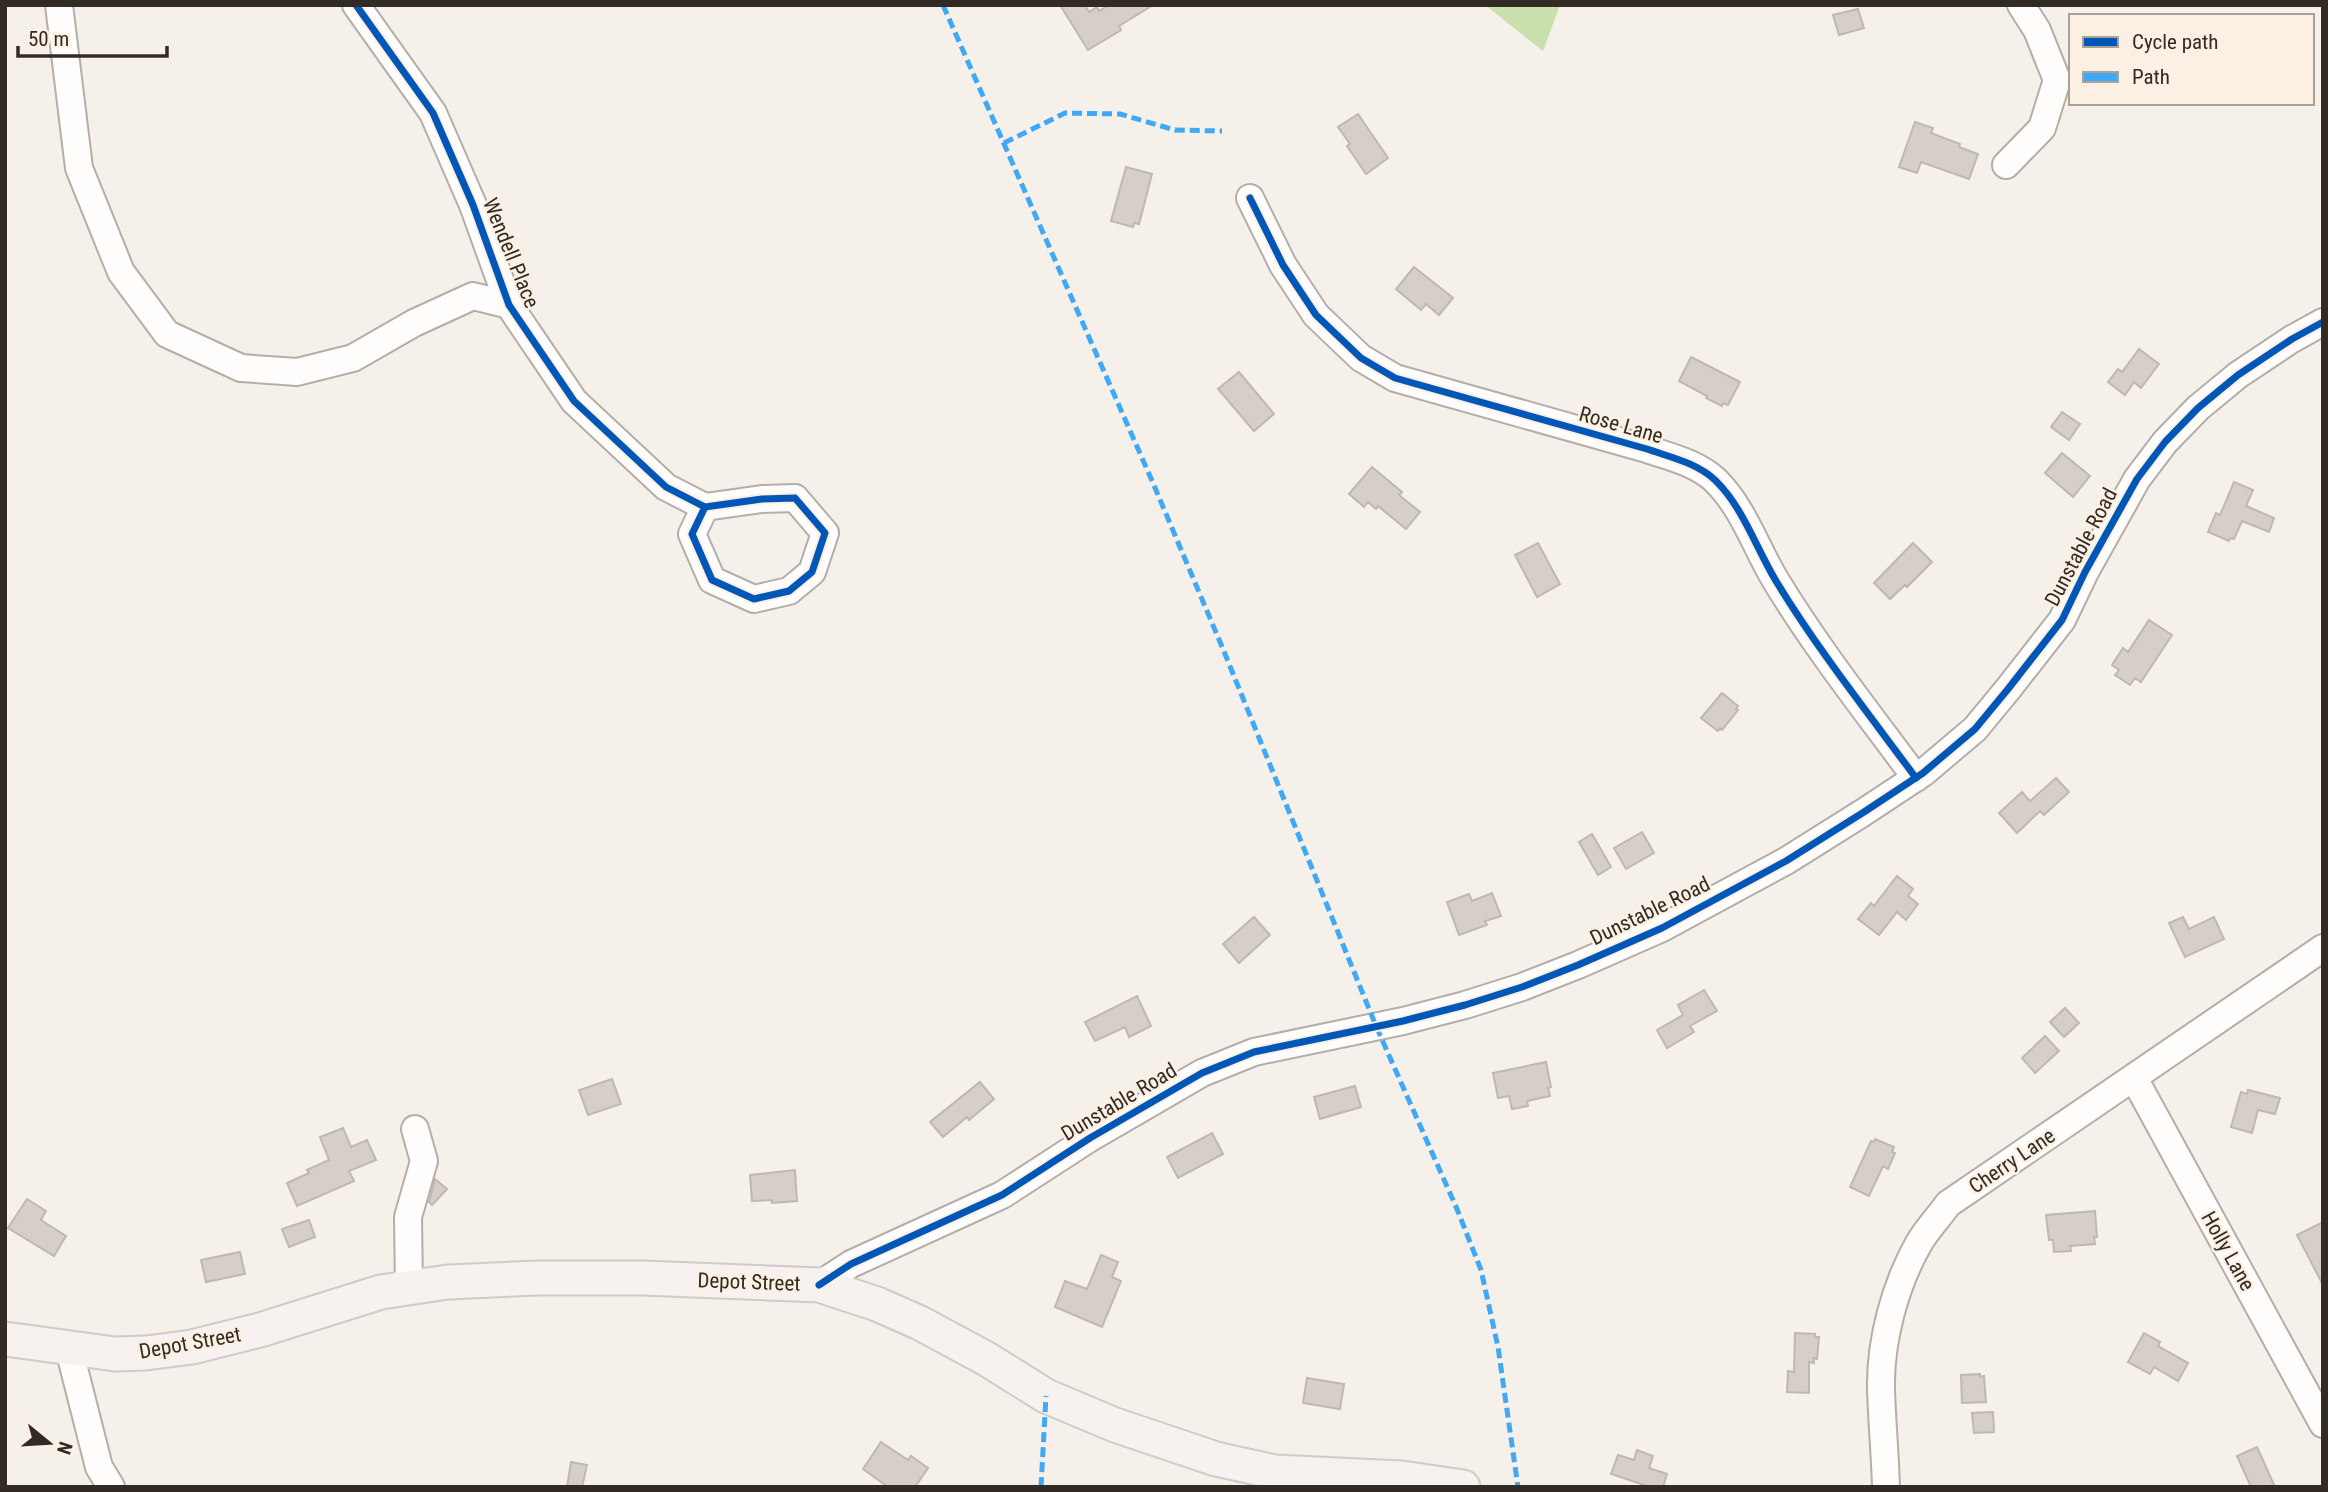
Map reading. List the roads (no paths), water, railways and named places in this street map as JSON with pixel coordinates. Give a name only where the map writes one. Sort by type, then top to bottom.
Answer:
[{"type":"main road","name":"Depot Street","points":[[5,1339],[115,1354],[146,1353],[192,1347],[260,1330],[381,1292],[448,1282],[538,1278],[643,1278],[819,1286],[877,1304],[920,1323],[985,1358],[1046,1396],[1115,1425],[1216,1459],[1275,1472],[1402,1478],[1462,1487]]},
{"type":"street","points":[[59,5],[79,168],[121,272],[167,334],[241,368],[297,372],[353,358],[414,323],[473,296],[509,305]]},
{"type":"street","name":"Wendell Place","points":[[356,5],[433,113],[473,205],[509,305],[574,401],[666,487],[705,507]]},
{"type":"street","points":[[2006,164],[2042,128],[2057,80],[2036,30],[2021,5]]},
{"type":"street","name":"Rose Lane","points":[[1250,198],[1283,265],[1316,315],[1361,358],[1395,378],[1647,449],[1687,463],[1713,479],[1731,500],[1776,580],[1843,681],[1916,778]]},
{"type":"street","name":"Dunstable Road","points":[[819,1286],[851,1264],[1002,1195],[1090,1138],[1202,1073],[1254,1052],[1403,1021],[1465,1005],[1578,965],[1662,928],[1786,861],[1916,778],[1975,729],[2062,620],[2085,572],[2137,479],[2165,442],[2198,408],[2238,375],[2323,322]]},
{"type":"street","points":[[795,498],[825,533],[812,572],[789,591],[754,599],[712,580],[692,534],[705,507],[762,499],[795,498]]},
{"type":"street","name":"Cherry Lane","points":[[1886,1487],[1881,1387],[1884,1349],[1903,1279],[1920,1242],[1948,1204],[2323,948]]},
{"type":"street","name":"Holly Lane","points":[[2134,1078],[2323,1424]]},
{"type":"street","points":[[409,1288],[408,1217],[424,1161],[415,1129]]},
{"type":"street","points":[[69,1349],[99,1467],[110,1487]]}]
